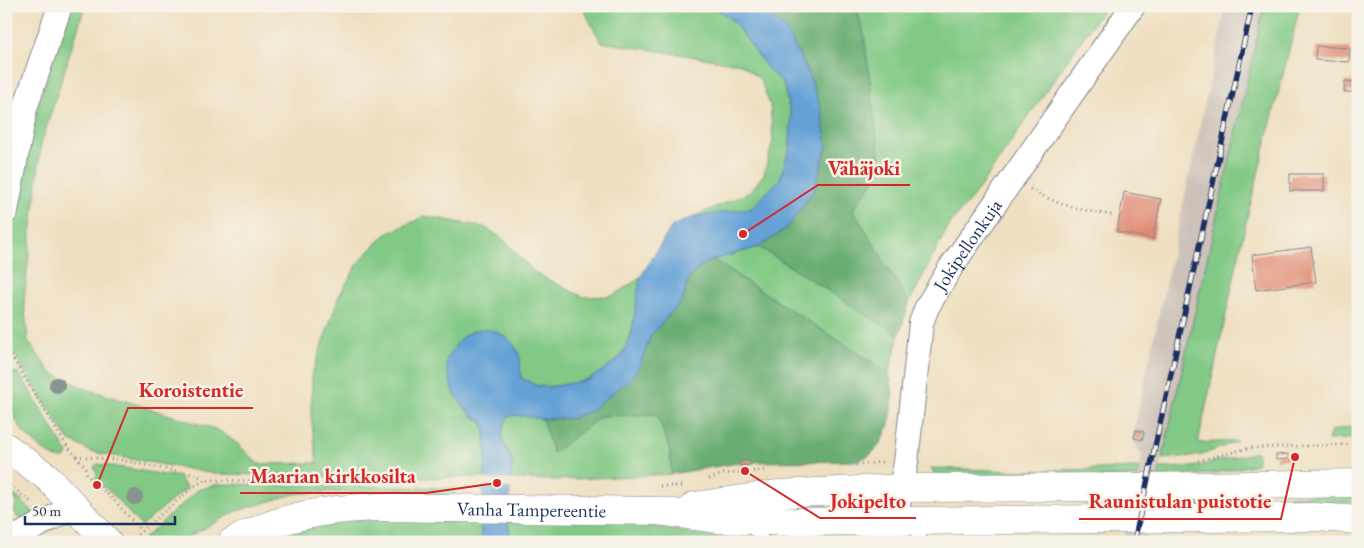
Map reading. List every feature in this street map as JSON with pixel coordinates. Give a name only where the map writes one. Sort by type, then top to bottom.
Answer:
[{"type":"main road","points":[[6,447],[47,477],[108,542]]},
{"type":"main road","name":"Vanha Tampereentie","points":[[658,511],[778,494],[902,488],[1137,488],[1358,483]]},
{"type":"main road","name":"Vanha Tampereentie","points":[[232,542],[253,530],[283,519],[323,510],[379,507],[658,511],[739,520],[796,532],[889,531],[934,520],[1315,517],[1358,520]]},
{"type":"street","points":[[6,211],[14,121],[60,6]]},
{"type":"street","name":"Jokipellonkuja","points":[[889,531],[902,488],[921,323],[927,307],[951,266],[1133,6]]},
{"type":"street","points":[[11,533],[74,506]]},
{"type":"lane","points":[[778,494],[796,532]]},
{"type":"lane","points":[[739,520],[759,534],[765,542]]},
{"type":"lane","points":[[913,542],[934,520]]},
{"type":"path","points":[[1012,179],[1056,203],[1075,209],[1112,215]]},
{"type":"path","points":[[6,347],[64,442],[85,468],[87,475],[116,502],[142,531]]},
{"type":"path","points":[[1193,461],[1249,448],[1358,444]]},
{"type":"path","points":[[76,456],[120,460],[196,475],[204,480],[388,482]]},
{"type":"path","points":[[130,542],[193,487],[204,480]]},
{"type":"path","points":[[6,482],[35,506]]},
{"type":"shaded area","points":[[1226,6],[1264,6],[1162,459],[1146,542],[1123,542],[1142,455],[1132,439]]},
{"type":"green space","points":[[68,6],[85,6],[41,144],[24,300],[28,341],[51,373],[87,389],[218,430],[239,445],[258,464],[317,463],[311,416],[312,374],[339,296],[359,262],[385,235],[425,216],[484,227],[502,238],[535,273],[583,297],[612,296],[640,278],[635,316],[626,347],[605,370],[590,378],[556,386],[538,386],[521,378],[520,359],[470,415],[483,422],[488,454],[485,477],[419,478],[216,474],[92,452],[69,440],[24,371],[9,343],[11,244],[18,195],[29,136]]},
{"type":"green space","points":[[582,6],[713,6],[735,23],[768,69],[783,83],[791,116],[790,147],[780,179],[752,209],[693,217],[750,192],[764,174],[773,141],[770,105],[760,79],[741,64],[601,42]]},
{"type":"green space","points":[[757,6],[856,6],[864,35],[881,169],[853,210],[909,303],[899,335],[759,247],[787,228],[814,190],[827,146],[821,110],[810,77],[786,30]]},
{"type":"green space","points":[[856,6],[1105,6],[973,197],[950,223],[909,303],[853,210],[881,169],[864,35]]},
{"type":"green space","points":[[1264,6],[1300,6],[1246,222],[1198,443],[1237,441],[1202,455],[1162,459]]},
{"type":"green space","points":[[759,247],[899,335],[889,373],[713,260]]},
{"type":"green space","points":[[713,260],[889,373],[893,393],[891,415],[879,445],[866,457],[855,461],[744,462],[671,474],[670,450],[657,414],[601,416],[553,453],[542,419],[573,418],[590,411],[628,381],[640,366],[651,335],[683,300],[688,279],[699,267]]},
{"type":"green space","points":[[12,372],[19,373],[68,454],[65,458],[55,457],[47,452],[31,440],[18,424],[12,406]]},
{"type":"green space","points":[[657,414],[670,450],[671,474],[555,480],[511,479],[511,458],[502,439],[502,431],[508,417],[515,415],[542,419],[553,453],[601,416]]},
{"type":"green space","points":[[1358,425],[1358,438],[1328,440],[1331,431]]},
{"type":"green space","points":[[1257,452],[1257,464],[1211,474],[1158,477],[1160,468],[1193,467]]},
{"type":"green space","points":[[98,464],[179,477],[187,488],[141,526],[112,494],[95,479],[97,474],[94,467]]},
{"type":"green space","points":[[931,468],[1021,471],[1139,468],[1137,477],[937,478]]},
{"type":"green space","points":[[219,484],[455,488],[455,495],[328,492],[294,494],[237,511],[178,542],[141,541],[198,490]]},
{"type":"green space","points":[[6,488],[31,509],[34,515],[25,520],[17,517],[14,510],[17,501],[6,496]]},
{"type":"green space","points":[[1358,494],[1358,503],[1328,502],[1152,509],[1154,500]]},
{"type":"green space","points":[[341,519],[481,522],[482,542],[269,542],[294,530]]},
{"type":"green space","points":[[508,521],[624,521],[740,542],[511,542]]},
{"type":"green space","points":[[806,529],[851,530],[851,542],[804,542]]},
{"type":"water","points":[[713,6],[757,6],[786,30],[810,77],[821,110],[827,146],[814,190],[787,228],[759,247],[713,260],[699,267],[688,279],[683,300],[651,335],[640,366],[628,381],[590,411],[573,418],[542,419],[515,415],[508,417],[502,438],[512,464],[508,521],[511,542],[482,542],[481,512],[486,453],[483,422],[462,404],[453,389],[446,361],[454,347],[464,336],[472,331],[480,329],[498,332],[512,343],[517,350],[520,358],[521,378],[538,386],[550,387],[588,380],[620,358],[631,338],[640,278],[672,226],[693,217],[752,208],[780,179],[790,147],[791,116],[783,83],[768,69],[735,23]]},
{"type":"pier","points":[[483,479],[513,480],[513,488],[482,487]]},
{"type":"building","points":[[1316,46],[1350,48],[1349,62],[1315,60]]},
{"type":"building","points":[[1345,81],[1358,82],[1358,92],[1344,92]]},
{"type":"building","points":[[1290,174],[1324,174],[1324,191],[1290,191]]},
{"type":"building","points":[[1124,192],[1161,199],[1153,239],[1117,232]]},
{"type":"building","points":[[1311,247],[1316,282],[1256,290],[1252,255]]},
{"type":"building","points":[[1136,430],[1144,432],[1142,440],[1134,438]]},
{"type":"building","points":[[1288,454],[1288,459],[1276,460],[1276,455]]},
{"type":"building","points":[[751,460],[751,465],[740,466],[739,461]]},
{"type":"railway","points":[[1134,542],[1252,6]]},
{"type":"place","name":"Vähäjoki","points":[[743,234]]},
{"type":"place","name":"Raunistulan puistotie","points":[[1295,457]]},
{"type":"place","name":"Jokipelto","points":[[745,471]]},
{"type":"place","name":"Maarian kirkkosilta","points":[[497,483]]},
{"type":"place","name":"Koroistentie","points":[[97,485]]}]
